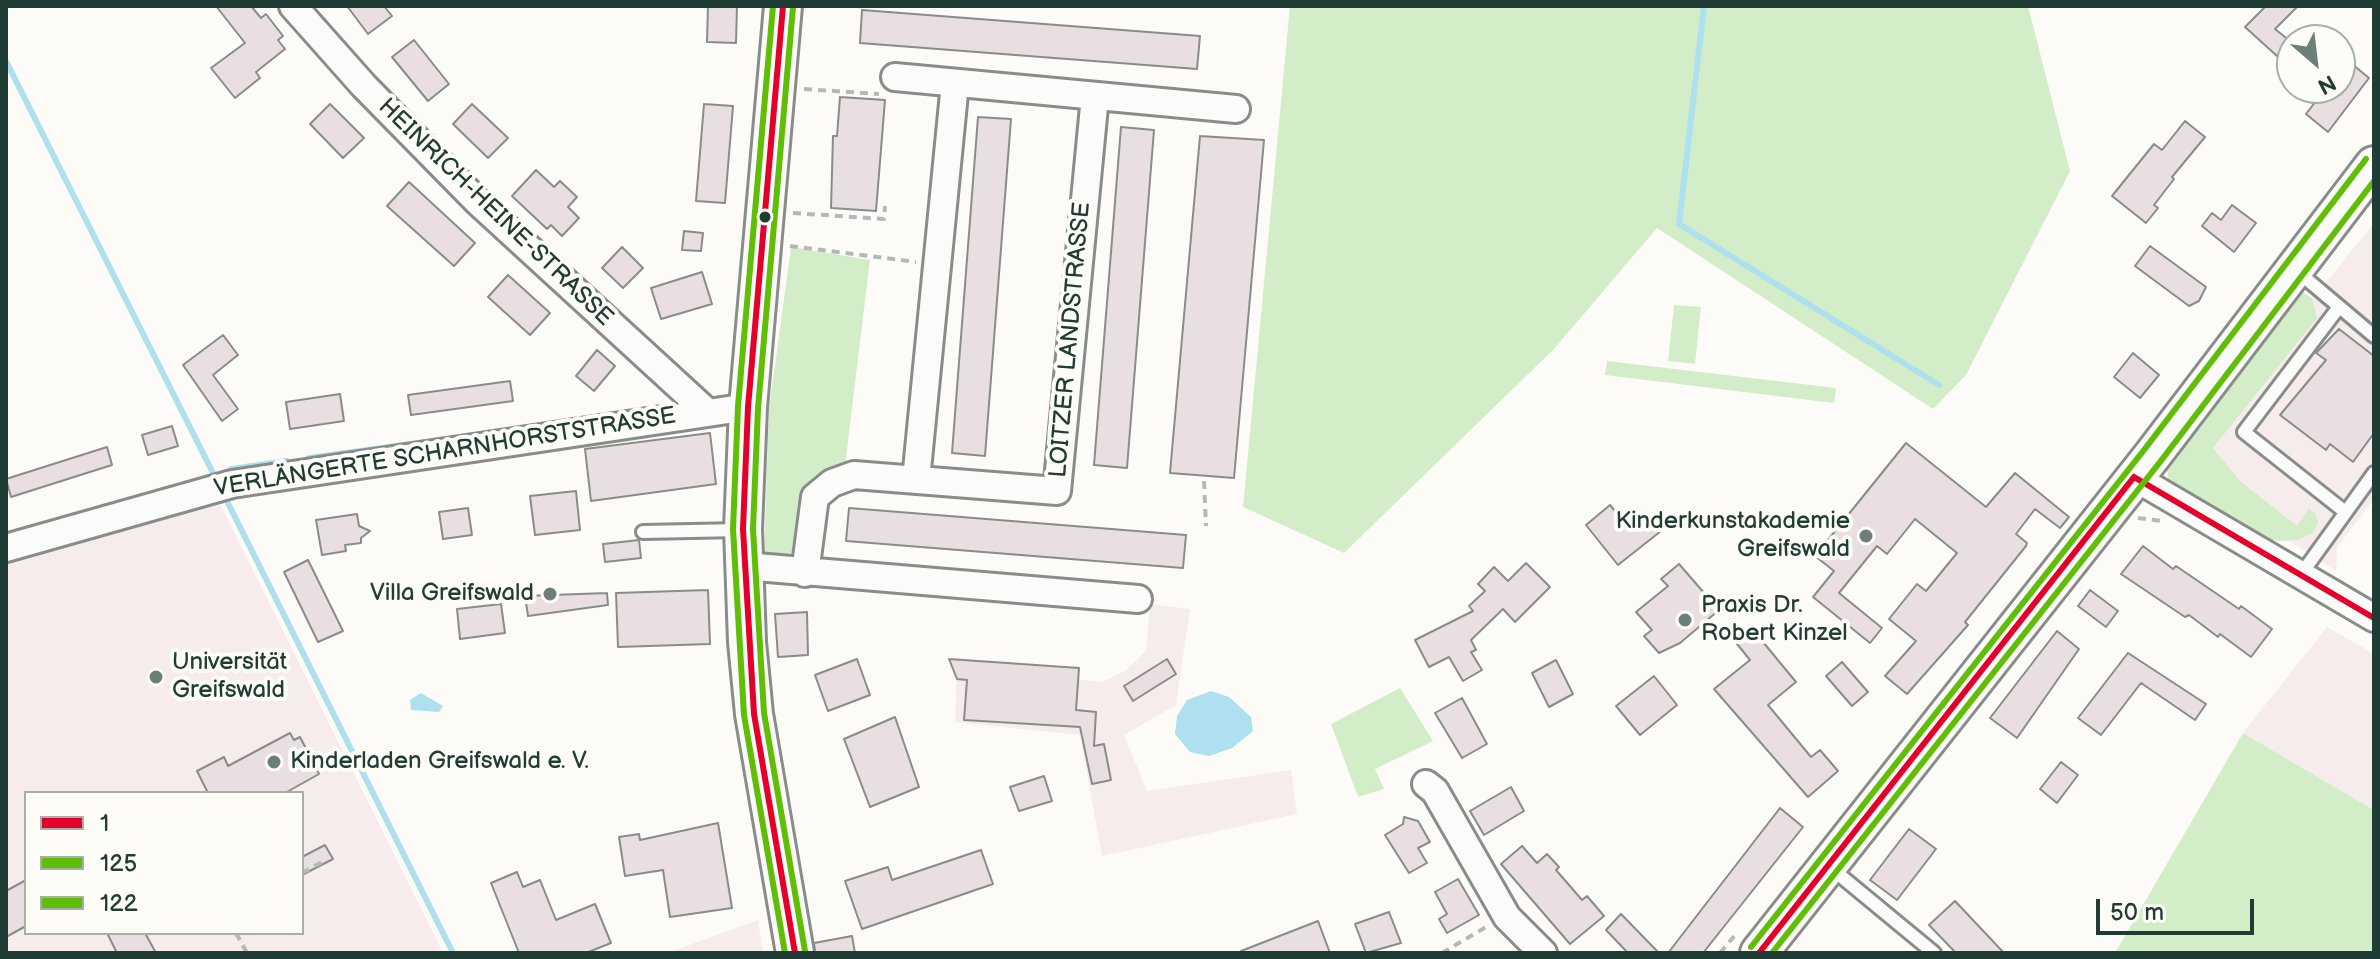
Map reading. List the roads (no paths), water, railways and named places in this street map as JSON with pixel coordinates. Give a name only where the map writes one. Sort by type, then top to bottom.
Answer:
[{"type":"main road","points":[[783,6],[748,407],[743,529],[754,714],[795,953]]},
{"type":"main road","points":[[1759,953],[2134,477],[2374,165]]},
{"type":"street","name":"HEINRICH-HEINE-STRASSE","points":[[293,6],[364,86],[478,202],[706,411]]},
{"type":"street","points":[[902,78],[1236,109]]},
{"type":"street","points":[[916,480],[955,83]]},
{"type":"street","name":"LOITZER LANDSTRASSE","points":[[805,573],[815,497],[854,475],[1057,491],[1095,96]]},
{"type":"street","name":"VERLÄNGERTE SCHARNHORSTSTRASSE","points":[[9,540],[232,484],[748,407]]},
{"type":"street","points":[[2134,477],[2374,618]]},
{"type":"street","points":[[744,566],[1138,599]]},
{"type":"street","points":[[1426,784],[1435,791],[1496,922],[1543,953]]},
{"type":"lane","points":[[2293,269],[2374,336]]},
{"type":"lane","points":[[2339,307],[2244,432],[2344,511]]},
{"type":"lane","points":[[2302,573],[2374,473]]},
{"type":"lane","points":[[643,532],[743,529]]},
{"type":"lane","points":[[1828,866],[1860,889],[1934,953]]},
{"type":"water","points":[[1211,691],[1229,697],[1251,717],[1253,731],[1232,748],[1209,756],[1190,752],[1175,734],[1177,716],[1187,700]]},
{"type":"water","points":[[421,693],[443,706],[439,712],[411,710],[410,700]]},
{"type":"waterway","points":[[1704,6],[1679,224],[1939,385]]},
{"type":"waterway","points":[[6,61],[213,473]]},
{"type":"waterway","points":[[309,458],[448,439]]},
{"type":"waterway","points":[[231,469],[287,461]]},
{"type":"waterway","points":[[228,503],[453,953]]},
{"type":"place","name":"Kinderkunstakademie Greifswald","points":[[1866,536]]},
{"type":"place","name":"Villa Greifswald","points":[[550,594]]},
{"type":"place","name":"Praxis Dr. Robert Kinzel","points":[[1685,620]]},
{"type":"place","name":"Universität Greifswald","points":[[156,677]]},
{"type":"place","name":"Kinderladen Greifswald e. V.","points":[[274,762]]}]
